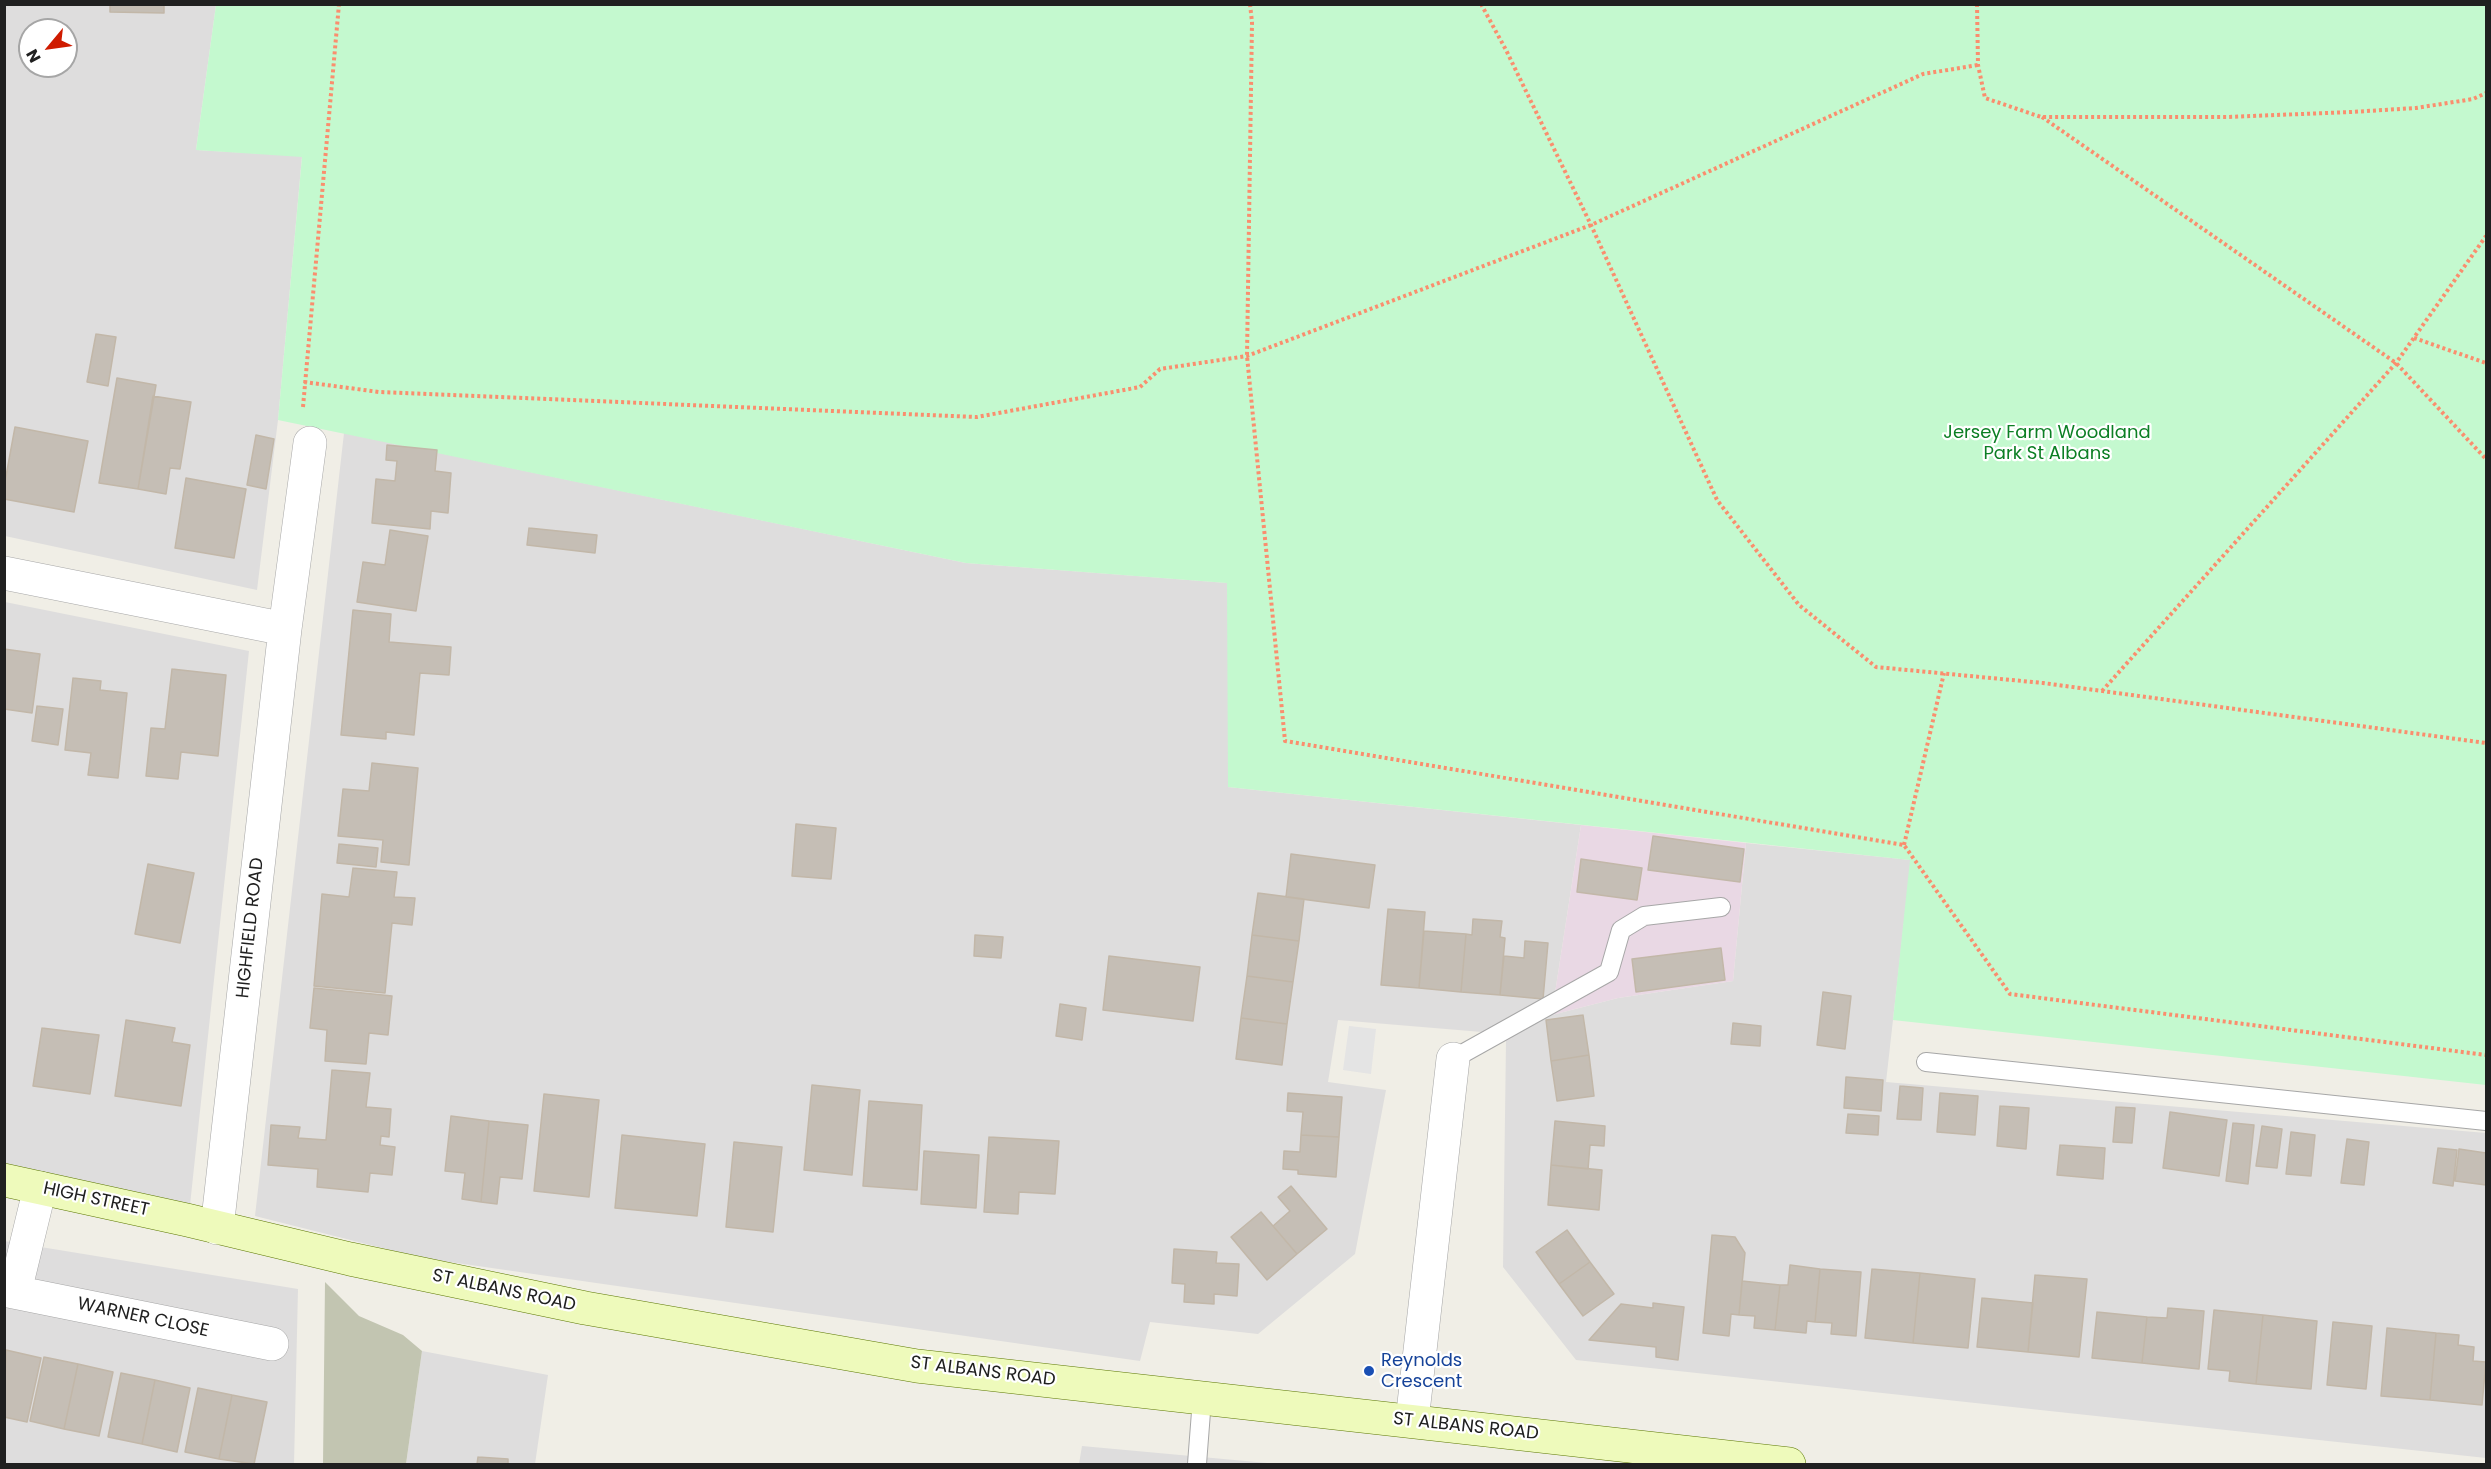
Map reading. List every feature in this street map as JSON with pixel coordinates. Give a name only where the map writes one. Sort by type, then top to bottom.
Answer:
[{"type":"main road","name":"HIGH STREET","points":[[4,1180],[202,1224]]},
{"type":"main road","name":"ST ALBANS ROAD","points":[[202,1224],[350,1259],[585,1308],[882,1360],[1202,1399],[1789,1464]]},
{"type":"street","name":"HIGHFIELD ROAD","points":[[202,1224],[310,443]]},
{"type":"street","points":[[4,573],[285,629]]},
{"type":"street","points":[[1412,1421],[1453,1059]]},
{"type":"street","name":"WARNER CLOSE","points":[[40,1188],[10,1291],[272,1344]]},
{"type":"lane","points":[[1453,1059],[1609,972],[1621,930],[1644,916],[1721,907]]},
{"type":"lane","points":[[1926,1062],[2487,1121]]},
{"type":"lane","points":[[1197,1464],[1202,1399]]},
{"type":"path","points":[[310,443],[302,425],[304,382],[339,4]]},
{"type":"path","points":[[1250,4],[1252,22],[1247,356],[1286,741],[1904,845],[2010,994],[2487,1055]]},
{"type":"path","points":[[1481,4],[1506,50],[1591,225],[1717,500],[1799,605],[1876,667],[2102,691],[2487,743]]},
{"type":"path","points":[[1977,4],[1978,65],[1985,98],[2042,117],[2396,363],[2487,459]]},
{"type":"path","points":[[304,382],[379,392],[977,417],[1140,387],[1160,369],[1247,356],[1591,225],[1923,74],[1978,65]]},
{"type":"path","points":[[2042,117],[2227,117],[2352,112],[2450,103],[2473,99],[2487,93]]},
{"type":"path","points":[[2102,691],[2396,363],[2487,236]]},
{"type":"path","points":[[2414,338],[2487,363]]},
{"type":"path","points":[[1904,845],[1944,673]]},
{"type":"shaded area","points":[[5,5],[216,5],[196,150],[302,156],[278,420],[257,590],[5,536]]},
{"type":"shaded area","points":[[344,433],[966,563],[1228,583],[1228,787],[1581,825],[1555,993],[1494,1033],[1338,1020],[1328,1082],[1386,1090],[1355,1254],[1258,1334],[1150,1322],[1140,1361],[422,1258],[255,1216]]},
{"type":"shaded area","points":[[5,602],[249,651],[190,1205],[5,1164]]},
{"type":"shaded area","points":[[1581,825],[1746,843],[1733,981],[1618,998],[1540,1018],[1506,1041],[1494,1033],[1555,993]]},
{"type":"shaded area","points":[[1746,843],[1911,860],[1886,1082],[2486,1133],[2486,1458],[1576,1360],[1503,1267],[1506,1041],[1540,1018],[1618,998],[1733,981]]},
{"type":"shaded area","points":[[1349,1026],[1376,1029],[1371,1074],[1343,1070]]},
{"type":"shaded area","points":[[4,1241],[298,1289],[294,1464],[5,1464]]},
{"type":"shaded area","points":[[325,1282],[359,1316],[403,1335],[422,1351],[406,1464],[323,1464]]},
{"type":"shaded area","points":[[422,1351],[548,1375],[535,1464],[406,1464]]},
{"type":"shaded area","points":[[1082,1446],[1278,1464],[1079,1464]]},
{"type":"green space","name":"Jersey Farm Woodland Park St Albans","points":[[216,5],[2486,5],[2486,1085],[1893,1020],[1910,860],[1228,787],[1227,583],[966,563],[278,420],[302,157],[196,150]]},
{"type":"building","points":[[110,4],[164,4],[164,13],[110,12]]},
{"type":"building","points":[[96,334],[116,337],[108,386],[87,382]]},
{"type":"building","points":[[117,378],[156,385],[138,489],[99,483]]},
{"type":"building","points":[[153,396],[191,402],[180,469],[170,468],[166,494],[138,489]]},
{"type":"building","points":[[15,427],[88,441],[74,512],[4,499],[4,487]]},
{"type":"building","points":[[256,435],[274,439],[266,489],[247,485]]},
{"type":"building","points":[[387,445],[437,450],[435,471],[451,473],[448,513],[431,511],[430,529],[372,523],[376,479],[395,481],[397,461],[386,460]]},
{"type":"building","points":[[186,478],[246,489],[234,558],[175,548]]},
{"type":"building","points":[[529,528],[597,535],[595,553],[527,545]]},
{"type":"building","points":[[390,530],[428,536],[416,611],[357,602],[363,562],[385,565]]},
{"type":"building","points":[[353,610],[391,614],[389,642],[451,647],[449,675],[420,673],[414,735],[386,732],[386,739],[341,735]]},
{"type":"building","points":[[4,649],[40,654],[32,713],[4,709]]},
{"type":"building","points":[[172,669],[226,675],[218,756],[181,752],[178,779],[146,776],[151,728],[165,729]]},
{"type":"building","points":[[73,678],[101,681],[100,690],[127,693],[118,778],[88,775],[91,753],[65,750]]},
{"type":"building","points":[[37,706],[63,709],[58,745],[32,741]]},
{"type":"building","points":[[372,763],[418,768],[409,865],[381,862],[383,840],[338,836],[343,789],[369,791]]},
{"type":"building","points":[[796,824],[836,828],[831,879],[792,876]]},
{"type":"building","points":[[1653,836],[1744,849],[1740,882],[1648,870]]},
{"type":"building","points":[[339,844],[378,848],[376,867],[337,863]]},
{"type":"building","points":[[1291,854],[1375,865],[1369,908],[1286,897]]},
{"type":"building","points":[[1581,859],[1642,868],[1637,900],[1577,892]]},
{"type":"building","points":[[148,864],[194,873],[180,943],[135,934]]},
{"type":"building","points":[[353,868],[397,872],[394,897],[415,898],[412,925],[392,923],[385,993],[314,986],[322,894],[349,897]]},
{"type":"building","points":[[1258,893],[1304,899],[1299,941],[1252,935]]},
{"type":"building","points":[[1388,909],[1425,912],[1419,988],[1381,985]]},
{"type":"building","points":[[1473,919],[1502,921],[1500,937],[1505,938],[1500,995],[1461,992],[1466,934],[1472,935]]},
{"type":"building","points":[[1424,931],[1466,934],[1461,992],[1419,988]]},
{"type":"building","points":[[975,935],[1003,937],[1001,958],[974,956]]},
{"type":"building","points":[[1252,935],[1299,941],[1293,982],[1247,976]]},
{"type":"building","points":[[1525,941],[1548,943],[1543,999],[1500,995],[1504,956],[1524,958]]},
{"type":"building","points":[[1721,948],[1725,980],[1636,992],[1632,959]]},
{"type":"building","points":[[1109,956],[1200,967],[1193,1021],[1103,1010]]},
{"type":"building","points":[[1247,976],[1293,982],[1287,1024],[1241,1018]]},
{"type":"building","points":[[314,988],[392,996],[388,1035],[369,1033],[366,1064],[325,1061],[327,1030],[310,1028]]},
{"type":"building","points":[[1823,992],[1851,996],[1845,1049],[1817,1045]]},
{"type":"building","points":[[1060,1004],[1086,1008],[1082,1040],[1056,1036]]},
{"type":"building","points":[[1583,1015],[1589,1055],[1551,1061],[1546,1020]]},
{"type":"building","points":[[1241,1018],[1287,1024],[1282,1065],[1236,1059]]},
{"type":"building","points":[[126,1020],[175,1028],[172,1042],[190,1045],[181,1106],[115,1096]]},
{"type":"building","points":[[1733,1023],[1761,1026],[1760,1046],[1731,1044]]},
{"type":"building","points":[[42,1028],[99,1035],[90,1094],[33,1086]]},
{"type":"building","points":[[1589,1055],[1594,1096],[1557,1101],[1551,1061]]},
{"type":"building","points":[[332,1070],[370,1073],[366,1107],[391,1109],[389,1137],[381,1136],[380,1145],[395,1147],[392,1175],[370,1173],[368,1192],[317,1187],[318,1169],[268,1165],[271,1125],[300,1127],[298,1138],[326,1140]]},
{"type":"building","points":[[1846,1077],[1883,1080],[1881,1111],[1844,1108]]},
{"type":"building","points":[[812,1085],[860,1090],[852,1175],[804,1170]]},
{"type":"building","points":[[1900,1086],[1923,1088],[1921,1120],[1897,1119]]},
{"type":"building","points":[[1288,1093],[1342,1097],[1339,1137],[1301,1135],[1303,1112],[1287,1111]]},
{"type":"building","points":[[1940,1093],[1978,1096],[1975,1135],[1937,1132]]},
{"type":"building","points":[[544,1094],[599,1100],[589,1197],[534,1191]]},
{"type":"building","points":[[869,1101],[922,1105],[917,1190],[863,1186]]},
{"type":"building","points":[[2000,1106],[2029,1108],[2026,1149],[1997,1146]]},
{"type":"building","points":[[2116,1107],[2135,1108],[2132,1143],[2113,1142]]},
{"type":"building","points":[[2170,1112],[2227,1120],[2219,1176],[2163,1168]]},
{"type":"building","points":[[1848,1114],[1879,1116],[1878,1135],[1846,1133]]},
{"type":"building","points":[[451,1116],[489,1121],[481,1202],[462,1199],[465,1173],[445,1171]]},
{"type":"building","points":[[489,1121],[528,1125],[522,1179],[500,1177],[497,1204],[481,1202]]},
{"type":"building","points":[[1555,1121],[1605,1126],[1604,1146],[1590,1145],[1588,1169],[1551,1165]]},
{"type":"building","points":[[2233,1123],[2254,1125],[2248,1184],[2226,1181]]},
{"type":"building","points":[[2262,1126],[2282,1129],[2277,1168],[2256,1166]]},
{"type":"building","points":[[2291,1132],[2315,1135],[2311,1176],[2286,1174]]},
{"type":"building","points":[[622,1135],[705,1144],[697,1216],[615,1208]]},
{"type":"building","points":[[1301,1135],[1339,1137],[1336,1177],[1298,1174],[1298,1170],[1283,1169],[1284,1151],[1300,1152]]},
{"type":"building","points":[[989,1137],[1059,1141],[1055,1194],[1019,1192],[1018,1214],[984,1212]]},
{"type":"building","points":[[2347,1139],[2369,1142],[2364,1185],[2341,1183]]},
{"type":"building","points":[[734,1142],[782,1147],[773,1232],[726,1227]]},
{"type":"building","points":[[2060,1145],[2105,1148],[2103,1179],[2057,1175]]},
{"type":"building","points":[[2438,1148],[2457,1150],[2453,1186],[2433,1183]]},
{"type":"building","points":[[2459,1149],[2486,1153],[2486,1185],[2455,1181]]},
{"type":"building","points":[[924,1151],[979,1155],[976,1208],[921,1204]]},
{"type":"building","points":[[1551,1165],[1602,1170],[1599,1210],[1548,1205]]},
{"type":"building","points":[[1291,1186],[1327,1229],[1297,1254],[1273,1226],[1290,1211],[1278,1197]]},
{"type":"building","points":[[1261,1212],[1297,1254],[1267,1280],[1231,1237]]},
{"type":"building","points":[[1567,1230],[1590,1262],[1559,1284],[1536,1252]]},
{"type":"building","points":[[1712,1235],[1735,1237],[1745,1253],[1739,1315],[1731,1314],[1729,1336],[1703,1333]]},
{"type":"building","points":[[1174,1249],[1217,1252],[1216,1263],[1239,1264],[1237,1296],[1214,1294],[1214,1304],[1184,1302],[1185,1284],[1172,1283]]},
{"type":"building","points":[[1590,1262],[1614,1294],[1583,1316],[1559,1284]]},
{"type":"building","points":[[1790,1265],[1820,1269],[1815,1322],[1807,1321],[1806,1333],[1775,1330],[1780,1285],[1788,1285]]},
{"type":"building","points":[[1820,1269],[1861,1272],[1856,1336],[1831,1334],[1832,1323],[1815,1322]]},
{"type":"building","points":[[1872,1269],[1920,1273],[1913,1343],[1865,1338]]},
{"type":"building","points":[[1920,1273],[1975,1279],[1968,1348],[1913,1343]]},
{"type":"building","points":[[2035,1275],[2087,1279],[2079,1357],[2028,1352]]},
{"type":"building","points":[[1742,1281],[1780,1285],[1775,1330],[1754,1328],[1755,1316],[1739,1315]]},
{"type":"building","points":[[1982,1298],[2033,1303],[2028,1352],[1977,1347]]},
{"type":"building","points":[[1653,1303],[1684,1307],[1678,1360],[1656,1357],[1656,1347],[1589,1340],[1621,1304],[1653,1308]]},
{"type":"building","points":[[2168,1308],[2204,1311],[2199,1369],[2142,1363],[2147,1317],[2167,1318]]},
{"type":"building","points":[[2214,1310],[2263,1315],[2256,1384],[2229,1381],[2230,1371],[2208,1369]]},
{"type":"building","points":[[2097,1312],[2147,1317],[2142,1363],[2092,1358]]},
{"type":"building","points":[[2263,1315],[2317,1321],[2311,1389],[2256,1384]]},
{"type":"building","points":[[2333,1322],[2372,1326],[2366,1389],[2327,1385]]},
{"type":"building","points":[[2387,1328],[2436,1333],[2430,1400],[2381,1396]]},
{"type":"building","points":[[2436,1333],[2459,1335],[2458,1345],[2474,1347],[2473,1361],[2486,1362],[2482,1405],[2430,1400]]},
{"type":"building","points":[[6,1350],[41,1358],[27,1422],[4,1417]]},
{"type":"building","points":[[44,1357],[78,1364],[64,1429],[30,1421]]},
{"type":"building","points":[[78,1364],[113,1372],[99,1436],[64,1429]]},
{"type":"building","points":[[121,1373],[155,1380],[142,1444],[108,1437]]},
{"type":"building","points":[[155,1380],[190,1388],[177,1452],[142,1444]]},
{"type":"building","points":[[198,1388],[232,1395],[219,1459],[185,1452]]},
{"type":"building","points":[[232,1395],[267,1402],[254,1464],[219,1459]]},
{"type":"building","points":[[478,1457],[508,1459],[508,1464],[477,1464]]},
{"type":"place","name":"Reynolds Crescent","points":[[1369,1371]]}]
